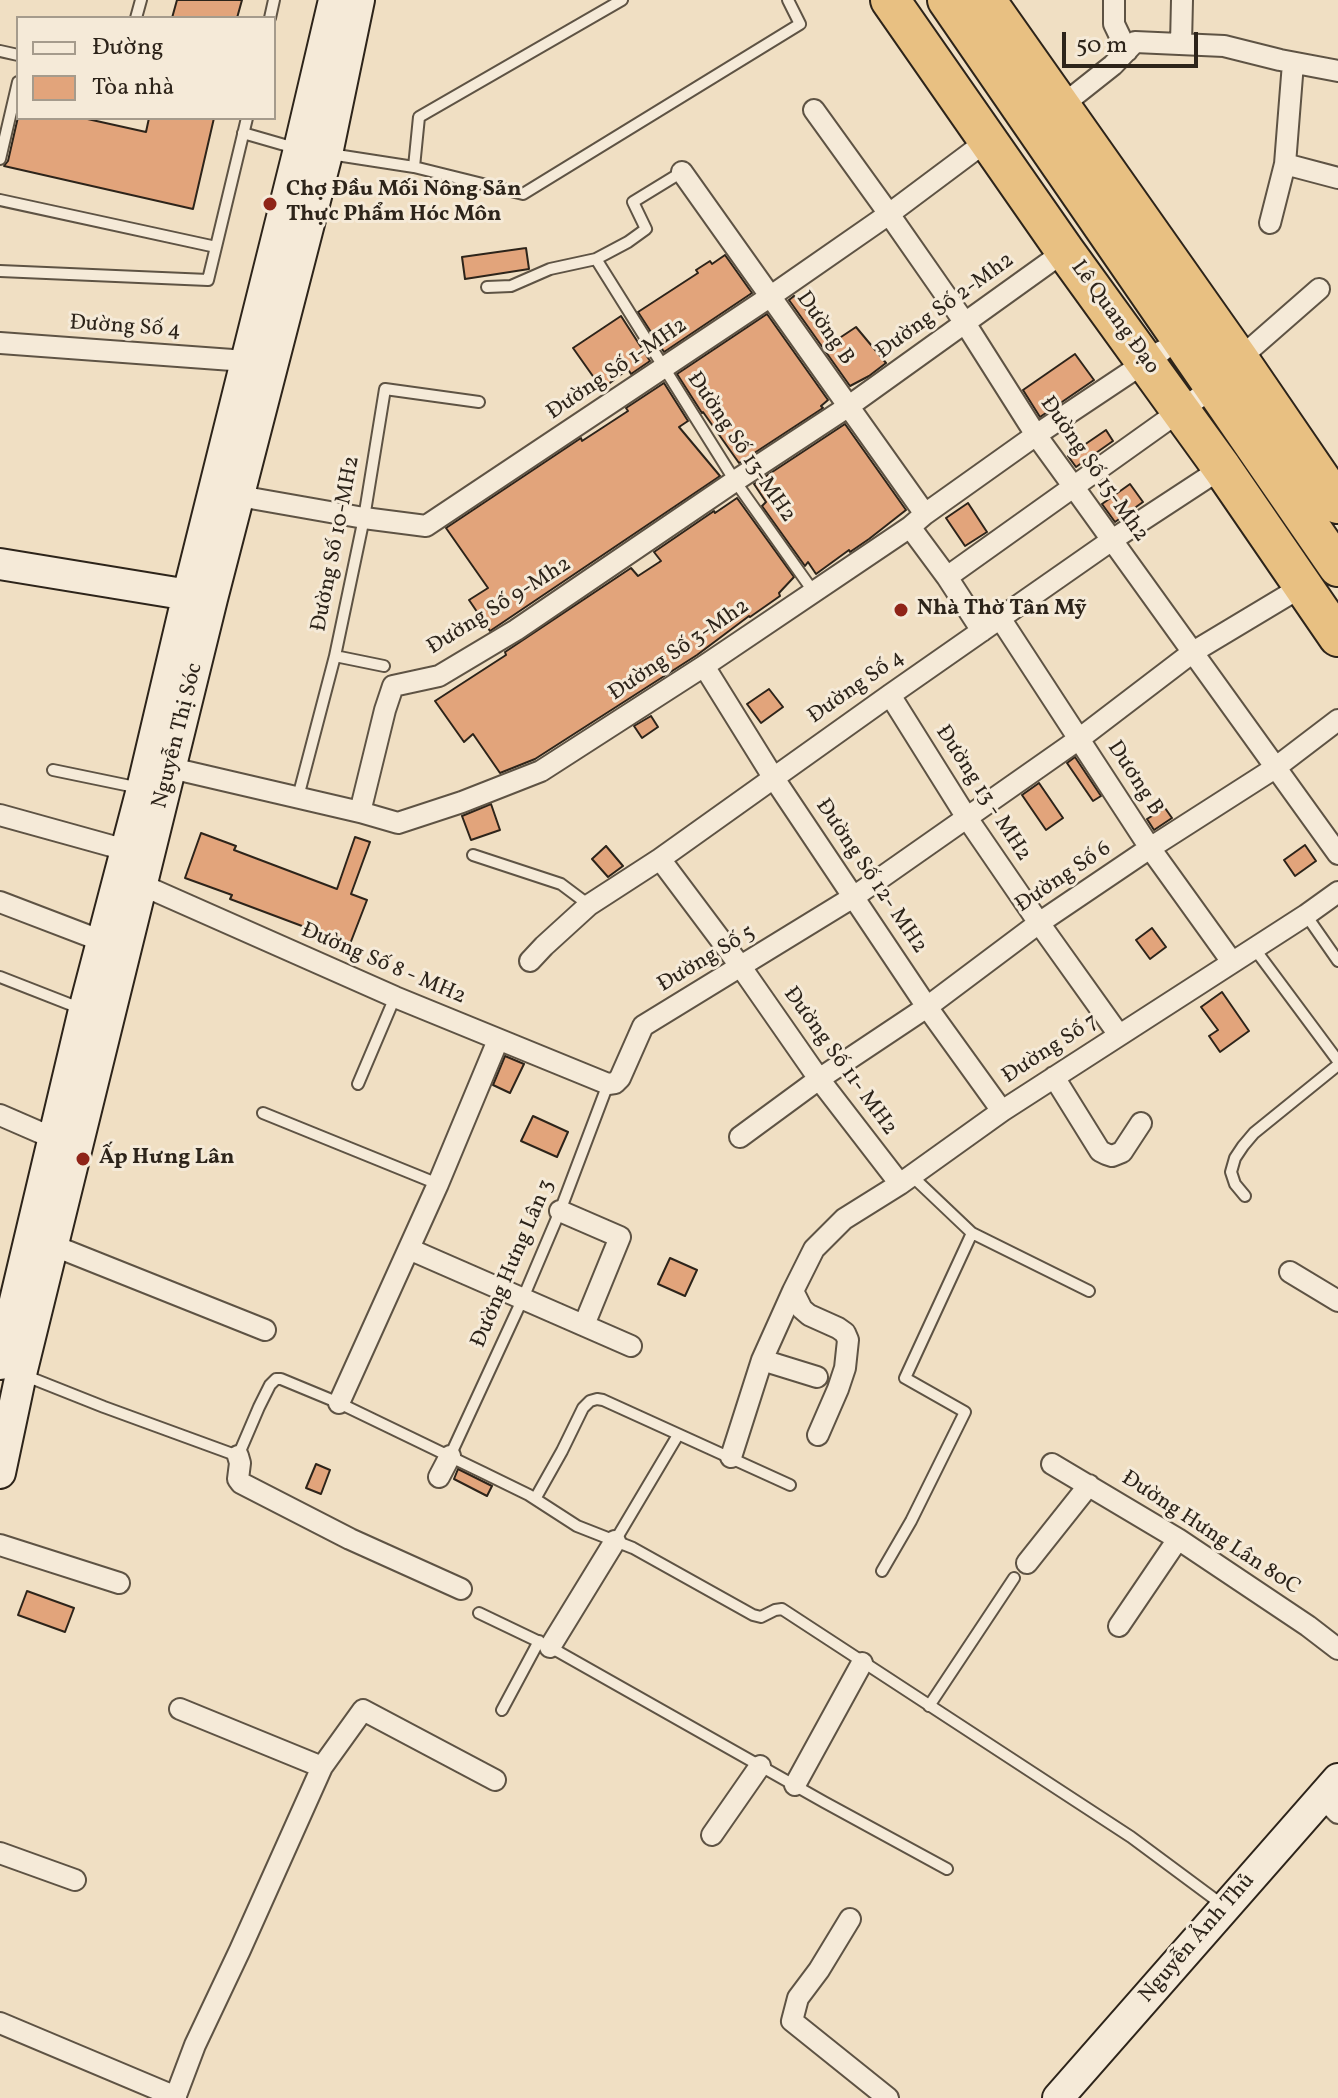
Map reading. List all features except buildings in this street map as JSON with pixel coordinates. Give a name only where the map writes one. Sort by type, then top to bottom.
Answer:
[{"type":"highway","name":"Lê Quang Đạo","points":[[890,0],[1065,251],[1154,356]]},
{"type":"highway","name":"Lê Quang Đạo","points":[[914,0],[1154,356],[1321,592],[1338,637]]},
{"type":"highway","name":"Lê Quang Đạo","points":[[947,0],[1338,567]]},
{"type":"highway","points":[[986,0],[1338,504]]},
{"type":"highway","name":"Lê Quang Đạo","points":[[1189,404],[1222,468],[1321,592]]},
{"type":"main road","name":"Nguyễn Thị Sóc","points":[[0,1473],[7,1368],[53,1138],[142,789],[200,597],[239,496],[313,152],[334,0]]},
{"type":"main road","name":"Nguyễn Thị Sóc","points":[[7,1368],[52,1245],[171,768],[200,597],[246,361],[359,0]]},
{"type":"main road","points":[[0,564],[200,597]]},
{"type":"main road","name":"Nguyễn Ảnh Thủ","points":[[1058,2098],[1226,1907],[1333,1797]]},
{"type":"street","points":[[1114,0],[1114,24],[1127,51]]},
{"type":"street","points":[[1181,44],[1182,0]]},
{"type":"street","points":[[1060,107],[1113,65],[1135,42],[1224,46],[1338,71]]},
{"type":"street","points":[[1270,223],[1285,164],[1293,63]]},
{"type":"street","name":"Đường Số 15-Mh2","points":[[814,110],[965,323],[1036,435],[1338,854]]},
{"type":"street","name":"Đường Số 1-MH2","points":[[239,496],[426,526],[771,296],[988,140]]},
{"type":"street","points":[[1285,164],[1338,178]]},
{"type":"street","name":"Dường B","points":[[682,172],[849,406],[918,520],[947,577],[982,631]]},
{"type":"street","name":"Đường Số 2-Mh2","points":[[735,481],[849,406],[1065,251]]},
{"type":"street","points":[[1239,359],[1319,289]]},
{"type":"street","name":"Đường Số 4","points":[[0,343],[246,361]]},
{"type":"street","name":"Đường Số 3-Mh2","points":[[171,768],[398,823],[541,771],[704,666],[1154,356]]},
{"type":"street","points":[[947,577],[1189,404]]},
{"type":"street","name":"Đường Số 4","points":[[530,961],[589,905],[660,859],[1112,540],[1222,468]]},
{"type":"street","name":"Đường Số 9-Mh2","points":[[360,812],[393,686],[439,676],[516,630],[735,481]]},
{"type":"street","points":[[1079,739],[1193,652],[1321,592]]},
{"type":"street","name":"Dương B","points":[[1000,618],[1150,848],[1232,962]]},
{"type":"street","name":"Đường Số 12- MH2","points":[[704,666],[773,777],[927,1007],[1002,1111]]},
{"type":"street","name":"Đường 13 - MH2","points":[[890,695],[967,818],[1119,1035]]},
{"type":"street","name":"Đường Số 6","points":[[740,1137],[819,1079],[927,1007],[1039,923],[1275,768],[1338,720]]},
{"type":"street","name":"Đường Số 5","points":[[608,1084],[620,1078],[643,1026],[855,896],[1079,739]]},
{"type":"street","points":[[0,815],[126,850]]},
{"type":"street","points":[[660,859],[741,967]]},
{"type":"street","name":"Đường Số 8 - MH2","points":[[142,885],[395,997],[608,1084]]},
{"type":"street","points":[[1232,962],[1338,892]]},
{"type":"street","points":[[0,902],[102,941]]},
{"type":"street","name":"Đường Số 7","points":[[731,1457],[762,1360],[793,1291],[814,1249],[844,1219],[906,1180],[1002,1111],[1232,962]]},
{"type":"street","name":"Đường Số 11- MH2","points":[[741,967],[819,1079],[906,1180]]},
{"type":"street","points":[[339,1403],[438,1184],[498,1040]]},
{"type":"street","points":[[1054,1077],[1100,1151],[1112,1156],[1122,1152],[1141,1123]]},
{"type":"street","points":[[0,1115],[53,1138]]},
{"type":"street","points":[[560,1211],[620,1237],[584,1325]]},
{"type":"street","points":[[52,1245],[265,1330]]},
{"type":"street","points":[[409,1249],[631,1346]]},
{"type":"street","points":[[1290,1272],[1338,1301]]},
{"type":"street","points":[[793,1291],[802,1309],[838,1328],[848,1340],[845,1368],[818,1435]]},
{"type":"street","points":[[762,1360],[817,1377]]},
{"type":"street","points":[[238,1456],[238,1479],[241,1483],[350,1539],[461,1589]]},
{"type":"street","points":[[439,1477],[450,1456]]},
{"type":"street","name":"Đường Hưng Lân 80C","points":[[1052,1464],[1178,1539],[1338,1649]]},
{"type":"street","points":[[1020,1570],[1089,1485]]},
{"type":"street","points":[[1119,1626],[1178,1539]]},
{"type":"street","points":[[544,1644],[615,1541]]},
{"type":"street","points":[[0,1545],[119,1583]]},
{"type":"street","points":[[795,1785],[862,1663]]},
{"type":"street","points":[[180,1709],[322,1767]]},
{"type":"street","points":[[0,2023],[176,2097],[195,2045],[322,1767],[363,1710],[495,1780]]},
{"type":"street","points":[[712,1835],[760,1766]]},
{"type":"street","points":[[0,1853],[75,1880]]},
{"type":"street","points":[[850,1919],[798,1998],[792,2021],[888,2098]]},
{"type":"lane","points":[[414,167],[419,117],[622,0]]},
{"type":"lane","points":[[243,133],[313,152],[414,167],[523,194],[800,24],[788,0]]},
{"type":"lane","points":[[0,159],[16,91]]},
{"type":"lane","points":[[0,271],[208,280],[246,120]]},
{"type":"lane","points":[[487,287],[511,286],[550,269],[596,259],[628,242],[646,229],[633,202],[682,172]]},
{"type":"lane","points":[[0,200],[216,247]]},
{"type":"lane","name":"Đường Số 13-MH2","points":[[596,259],[735,481],[813,591]]},
{"type":"lane","name":"Đường Số 10-MH2","points":[[298,797],[335,656],[364,518],[385,389],[479,402]]},
{"type":"lane","points":[[335,656],[384,666]]},
{"type":"lane","points":[[53,770],[142,789]]},
{"type":"lane","points":[[473,855],[561,884],[589,905]]},
{"type":"lane","points":[[1306,915],[1338,961]]},
{"type":"lane","points":[[1245,1196],[1235,1184],[1231,1172],[1243,1146],[1254,1133],[1338,1063],[1254,948]]},
{"type":"lane","points":[[0,977],[84,1010]]},
{"type":"lane","points":[[358,1084],[395,997]]},
{"type":"lane","name":"Đường Hưng Lân 3","points":[[450,1456],[560,1211],[608,1084]]},
{"type":"lane","points":[[263,1113],[438,1184]]},
{"type":"lane","points":[[906,1180],[972,1233],[1089,1291]]},
{"type":"lane","points":[[882,1571],[911,1521],[965,1412],[905,1378],[972,1233]]},
{"type":"lane","points":[[7,1368],[238,1456],[264,1396],[276,1379],[339,1403],[535,1499],[577,1526],[652,1558],[753,1615],[761,1617],[782,1609],[1131,1837],[1226,1907]]},
{"type":"lane","points":[[535,1499],[583,1408],[597,1399],[790,1485]]},
{"type":"lane","points":[[615,1541],[678,1435]]},
{"type":"lane","points":[[929,1706],[1020,1570]]},
{"type":"lane","points":[[479,1613],[544,1644],[947,1869]]},
{"type":"lane","points":[[502,1710],[544,1644]]},
{"type":"place","name":"Chợ Đầu Mối Nông Sản Thực Phẩm Hóc Môn","points":[[270,204]]},
{"type":"place","name":"Nhà Thờ Tân Mỹ","points":[[901,610]]},
{"type":"place","name":"Ấp Hưng Lân","points":[[83,1159]]}]
